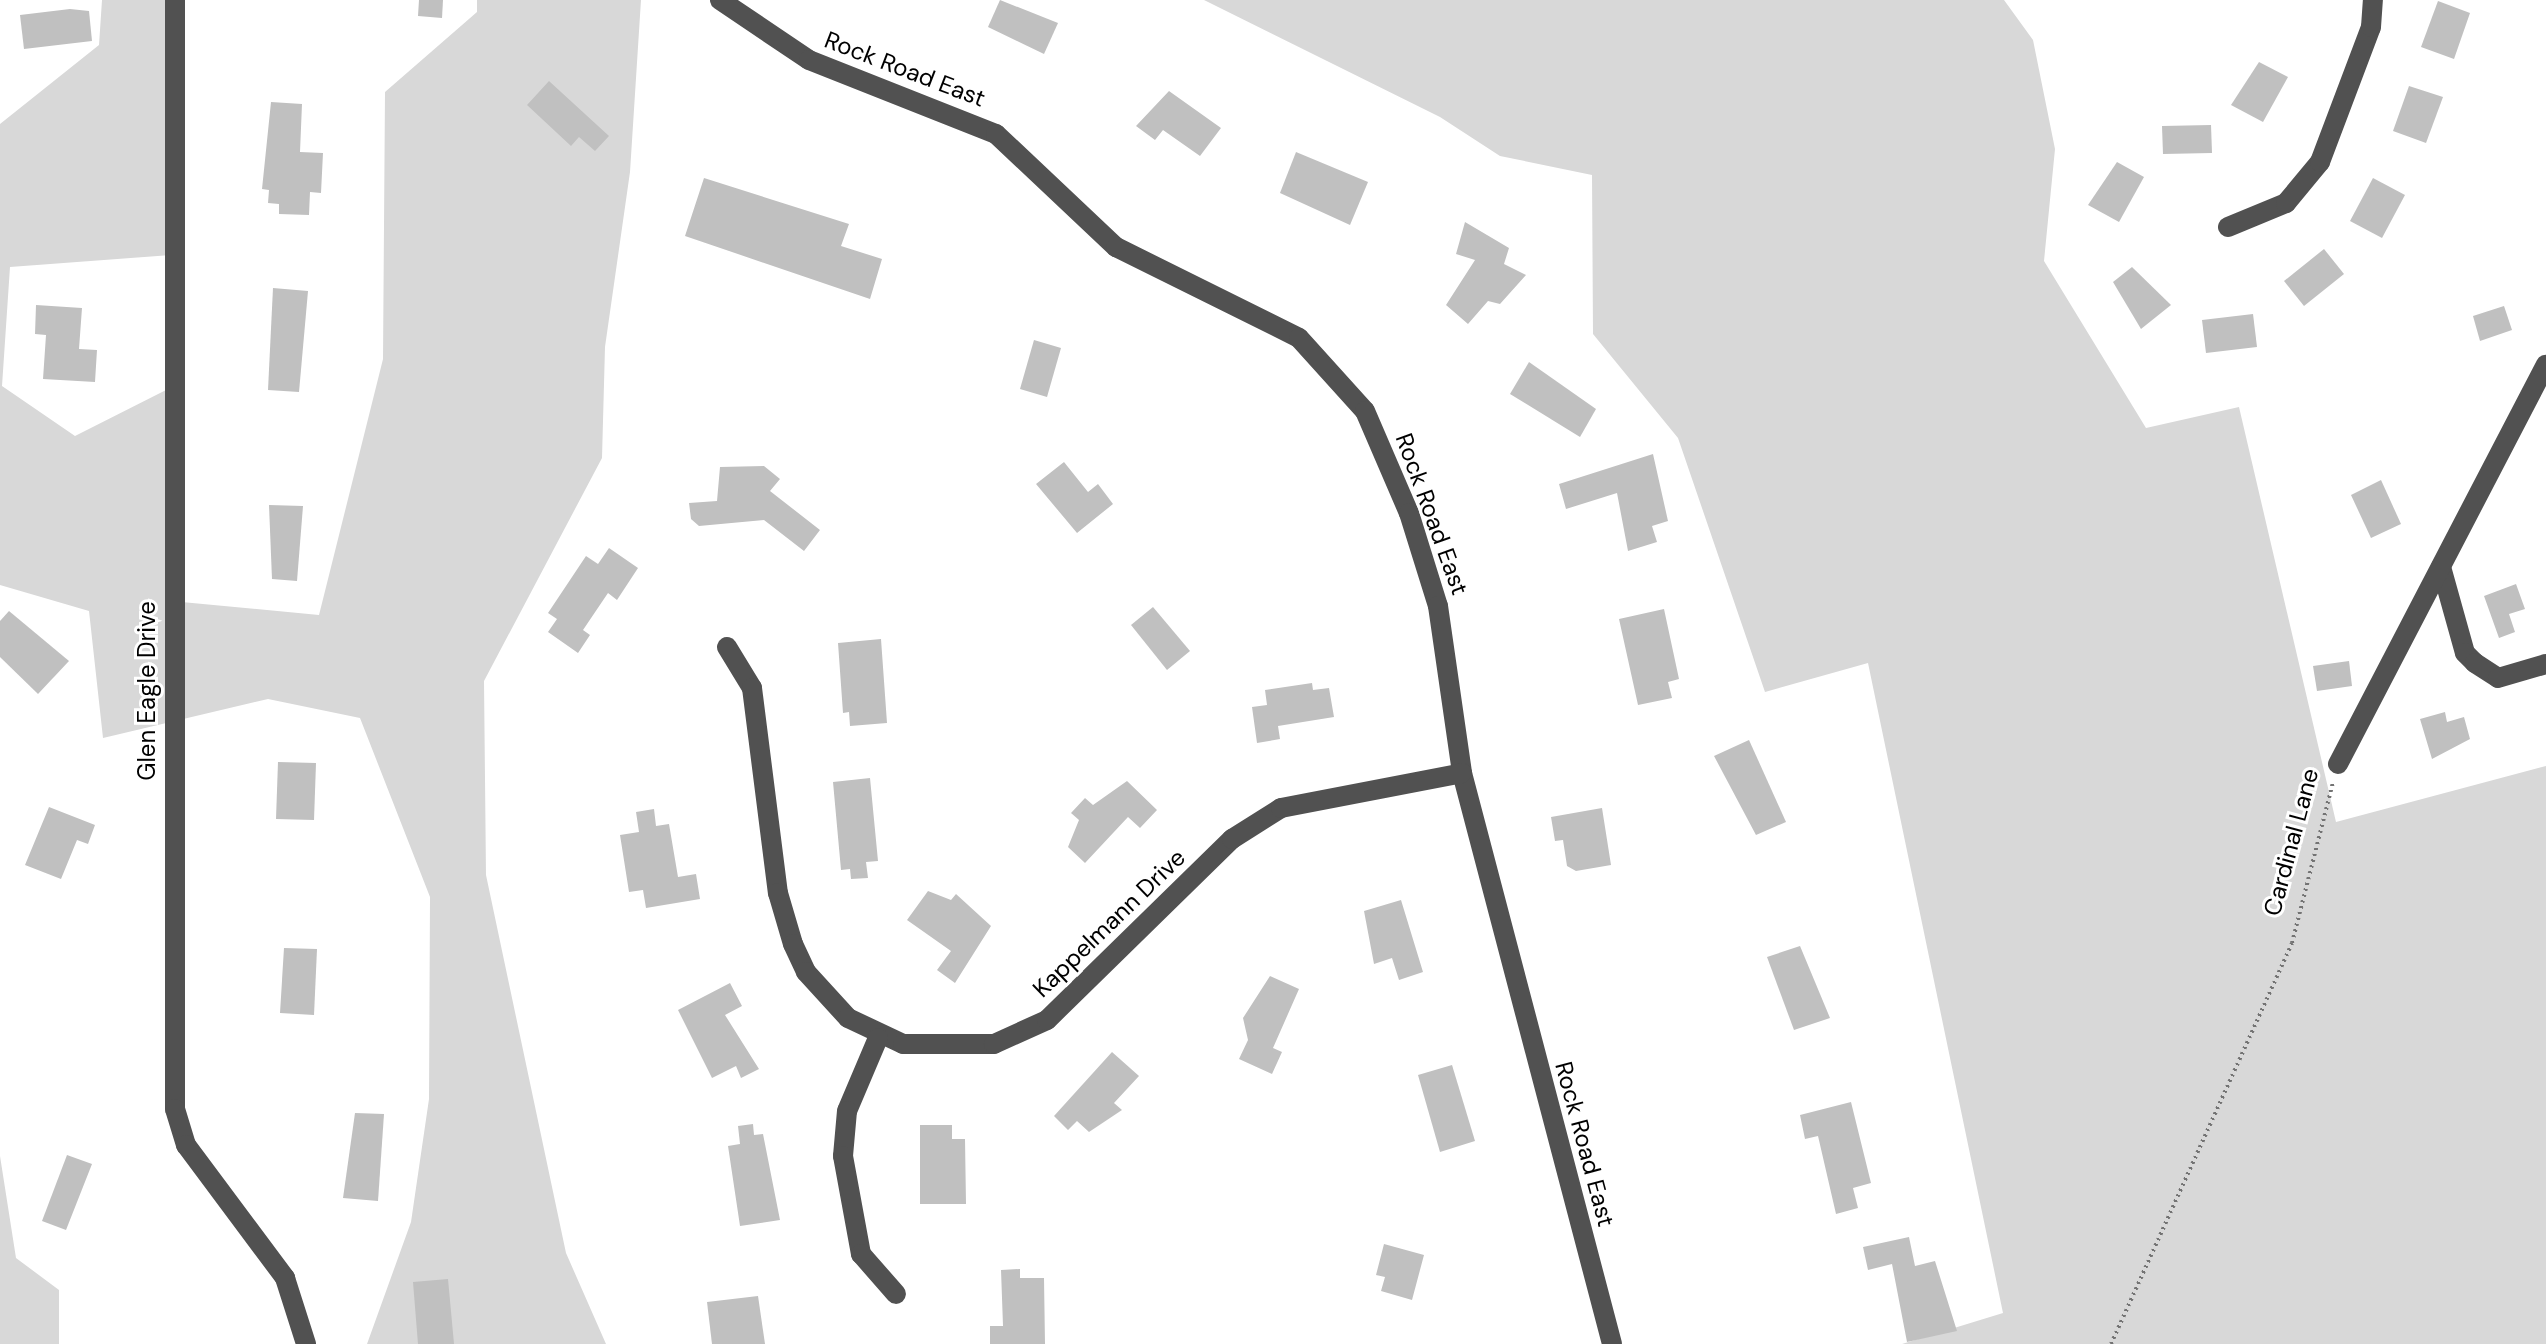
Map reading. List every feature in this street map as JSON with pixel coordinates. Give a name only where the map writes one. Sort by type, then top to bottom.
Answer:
[{"type":"street","name":"Glen Eagle Drive","points":[[175,0],[173,1097],[186,1145],[285,1278],[306,1344]]},
{"type":"street","name":"Rock Road East","points":[[720,0],[809,60],[996,134],[1116,247],[1299,338],[1333,369],[1365,411],[1409,513],[1454,680],[1462,773],[1612,1344]]},
{"type":"street","points":[[2228,227],[2286,203],[2320,162],[2371,27],[2373,0]]},
{"type":"street","name":"Cardinal Lane","points":[[2338,764],[2546,365]]},
{"type":"street","points":[[2441,567],[2465,653],[2498,678],[2546,664]]},
{"type":"street","points":[[727,647],[752,688],[778,893],[793,944],[823,994],[878,1038],[847,1111],[843,1156],[861,1254],[896,1294]]},
{"type":"street","name":"Kappelmann Drive","points":[[878,1038],[960,1049],[1024,1034],[1067,1003],[1257,820],[1310,799],[1462,773]]},
{"type":"path","name":"Cardinal Lane","points":[[2111,1344],[2292,943],[2338,764]]},
{"type":"shaded area","points":[[102,0],[176,0],[171,255],[10,267],[2,386],[75,436],[172,387],[171,601],[319,615],[383,359],[385,92],[477,12],[477,0],[641,0],[630,172],[605,347],[602,458],[484,681],[486,875],[566,1253],[606,1344],[367,1344],[411,1222],[429,1099],[430,897],[360,718],[268,699],[103,738],[89,611],[0,585],[0,124],[99,45]]},
{"type":"shaded area","points":[[1204,0],[2004,0],[2033,40],[2055,149],[2044,261],[2146,428],[2239,407],[2336,822],[2546,766],[2546,1344],[1902,1344],[2003,1313],[1868,663],[1765,692],[1678,438],[1593,334],[1592,175],[1500,156],[1440,117]]},
{"type":"shaded area","points":[[0,1156],[16,1258],[59,1290],[59,1344],[0,1344]]},
{"type":"building","points":[[419,0],[443,0],[442,18],[418,16]]},
{"type":"building","points":[[1000,0],[1058,23],[1044,54],[988,27]]},
{"type":"building","points":[[2438,1],[2470,13],[2454,59],[2421,47]]},
{"type":"building","points":[[70,9],[89,11],[92,41],[24,49],[20,15]]},
{"type":"building","points":[[2259,62],[2288,77],[2263,122],[2231,105]]},
{"type":"building","points":[[549,81],[609,136],[595,151],[579,137],[571,146],[527,105]]},
{"type":"building","points":[[2409,86],[2443,97],[2426,143],[2393,131]]},
{"type":"building","points":[[1169,91],[1221,128],[1200,156],[1163,130],[1155,140],[1136,126]]},
{"type":"building","points":[[271,102],[302,104],[300,152],[323,153],[321,193],[310,192],[309,215],[279,214],[279,204],[268,203],[269,190],[262,189]]},
{"type":"building","points":[[2211,125],[2212,153],[2163,154],[2162,126]]},
{"type":"building","points":[[1296,152],[1368,182],[1350,225],[1280,193]]},
{"type":"building","points":[[2117,162],[2144,177],[2119,222],[2088,205]]},
{"type":"building","points":[[704,178],[849,224],[841,246],[882,259],[870,299],[685,236]]},
{"type":"building","points":[[2373,178],[2405,195],[2382,238],[2350,221]]},
{"type":"building","points":[[1465,222],[1509,248],[1504,264],[1526,275],[1500,304],[1488,301],[1468,324],[1446,305],[1475,260],[1456,254]]},
{"type":"building","points":[[2324,249],[2344,274],[2304,306],[2284,281]]},
{"type":"building","points":[[2132,267],[2171,305],[2141,329],[2113,282]]},
{"type":"building","points":[[273,288],[308,291],[299,392],[268,390]]},
{"type":"building","points":[[36,305],[82,308],[79,349],[97,350],[95,382],[43,379],[46,335],[35,334]]},
{"type":"building","points":[[2504,306],[2512,330],[2480,341],[2473,316]]},
{"type":"building","points":[[2253,314],[2257,347],[2206,353],[2202,320]]},
{"type":"building","points":[[1034,340],[1061,348],[1047,397],[1020,389]]},
{"type":"building","points":[[1529,362],[1596,409],[1580,437],[1510,394]]},
{"type":"building","points":[[1653,454],[1668,521],[1652,526],[1657,542],[1628,551],[1617,493],[1566,509],[1559,484]]},
{"type":"building","points":[[1064,462],[1088,492],[1098,484],[1113,504],[1077,533],[1036,484]]},
{"type":"building","points":[[764,466],[780,479],[770,491],[820,530],[804,551],[764,520],[699,526],[691,519],[689,503],[717,501],[720,467]]},
{"type":"building","points":[[2381,480],[2401,524],[2371,538],[2351,495]]},
{"type":"building","points":[[269,505],[303,506],[297,581],[272,579]]},
{"type":"building","points":[[609,548],[638,568],[617,600],[608,593],[583,630],[590,635],[578,653],[548,632],[557,619],[548,613],[586,556],[598,564]]},
{"type":"building","points":[[2516,584],[2525,609],[2509,614],[2515,632],[2499,638],[2484,596]]},
{"type":"building","points":[[1153,607],[1190,651],[1167,670],[1131,625]]},
{"type":"building","points":[[1664,609],[1679,679],[1668,682],[1672,698],[1638,705],[1619,619]]},
{"type":"building","points":[[9,611],[69,661],[38,694],[0,657],[0,621]]},
{"type":"building","points":[[881,639],[887,723],[850,726],[849,712],[843,713],[838,643]]},
{"type":"building","points":[[2349,661],[2352,686],[2317,691],[2313,666]]},
{"type":"building","points":[[1312,683],[1313,690],[1329,688],[1334,717],[1278,726],[1280,739],[1257,743],[1252,707],[1267,705],[1265,690]]},
{"type":"building","points":[[2445,712],[2447,722],[2464,717],[2470,739],[2432,759],[2420,719]]},
{"type":"building","points":[[1749,740],[1786,822],[1756,835],[1714,756]]},
{"type":"building","points":[[278,762],[316,763],[314,820],[276,819]]},
{"type":"building","points":[[870,778],[878,861],[866,862],[868,878],[851,879],[850,869],[841,870],[833,782]]},
{"type":"building","points":[[1127,781],[1157,810],[1140,828],[1128,817],[1085,863],[1068,847],[1079,820],[1071,813],[1085,798],[1093,805]]},
{"type":"building","points":[[49,807],[95,825],[88,844],[77,840],[61,879],[25,865]]},
{"type":"building","points":[[1602,808],[1611,865],[1576,871],[1567,866],[1563,840],[1555,841],[1551,817]]},
{"type":"building","points":[[654,809],[656,826],[669,824],[678,877],[696,874],[700,899],[646,908],[643,890],[629,892],[620,835],[639,832],[636,812]]},
{"type":"building","points":[[928,891],[951,900],[956,894],[991,926],[955,983],[937,970],[951,951],[907,920]]},
{"type":"building","points":[[1401,900],[1423,972],[1399,980],[1392,958],[1374,964],[1364,911]]},
{"type":"building","points":[[1800,946],[1830,1018],[1794,1030],[1767,957]]},
{"type":"building","points":[[284,948],[317,949],[314,1015],[280,1013]]},
{"type":"building","points":[[1270,976],[1299,989],[1273,1048],[1282,1052],[1272,1074],[1239,1059],[1248,1040],[1243,1018]]},
{"type":"building","points":[[730,983],[742,1006],[725,1015],[759,1069],[741,1078],[736,1066],[712,1078],[678,1010]]},
{"type":"building","points":[[1112,1052],[1139,1076],[1114,1103],[1122,1110],[1089,1132],[1077,1121],[1068,1130],[1054,1116]]},
{"type":"building","points":[[1452,1065],[1475,1141],[1440,1152],[1418,1075]]},
{"type":"building","points":[[1851,1102],[1871,1183],[1853,1188],[1858,1208],[1836,1214],[1818,1136],[1805,1139],[1800,1115]]},
{"type":"building","points":[[355,1113],[384,1114],[378,1201],[343,1198]]},
{"type":"building","points":[[753,1124],[754,1135],[763,1134],[780,1220],[740,1226],[728,1146],[740,1144],[738,1126]]},
{"type":"building","points":[[920,1125],[952,1125],[952,1139],[965,1139],[966,1204],[920,1204]]},
{"type":"building","points":[[67,1155],[92,1164],[66,1230],[42,1221]]},
{"type":"building","points":[[1909,1237],[1915,1266],[1935,1261],[1957,1331],[1907,1342],[1892,1264],[1868,1270],[1863,1247]]},
{"type":"building","points":[[1384,1244],[1424,1255],[1412,1300],[1381,1291],[1385,1277],[1376,1275]]},
{"type":"building","points":[[1020,1269],[1020,1278],[1044,1278],[1045,1344],[990,1344],[990,1326],[1003,1326],[1001,1270]]},
{"type":"building","points":[[448,1279],[454,1344],[418,1344],[413,1282]]},
{"type":"building","points":[[758,1296],[765,1344],[712,1344],[707,1302]]}]
